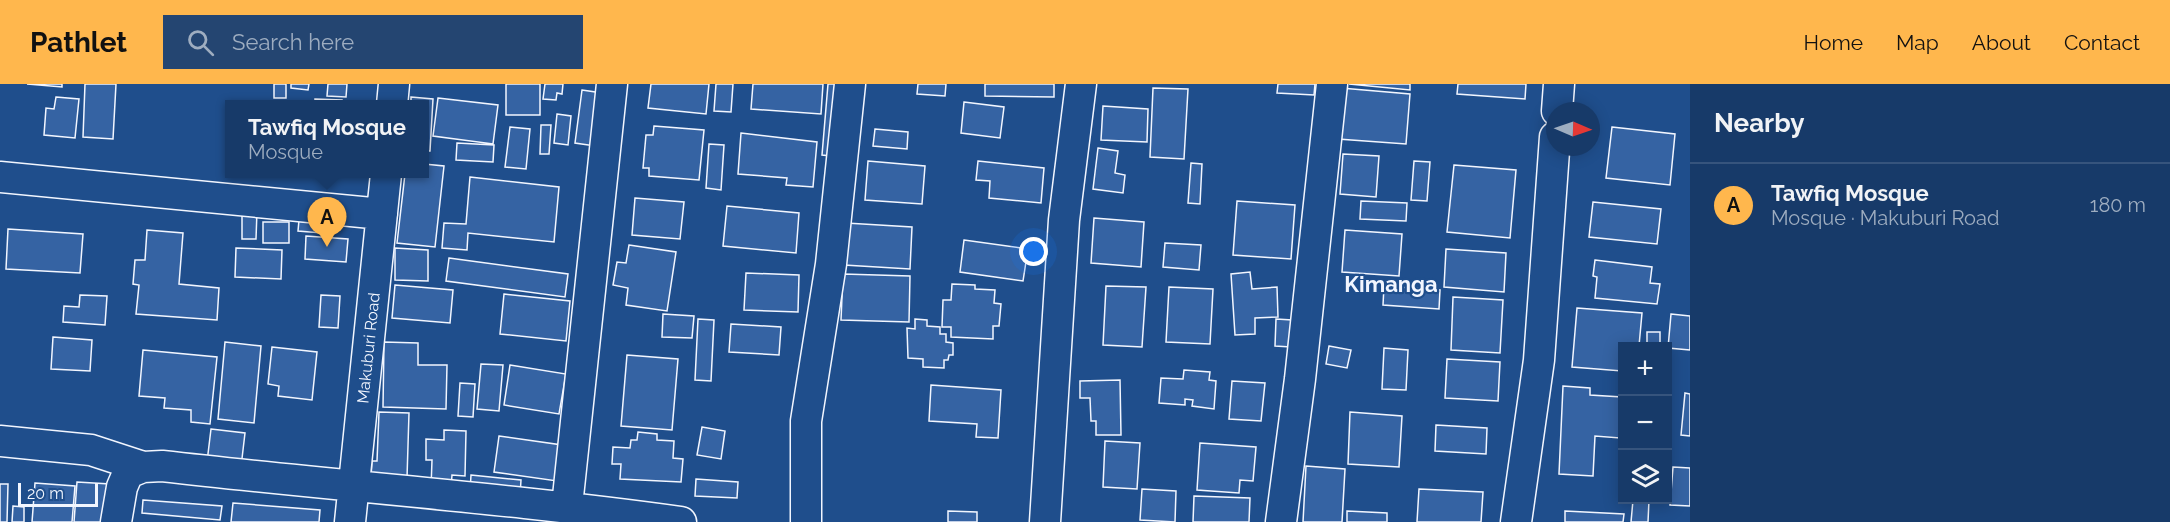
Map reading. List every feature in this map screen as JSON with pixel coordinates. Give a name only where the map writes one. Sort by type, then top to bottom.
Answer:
[{"type":"street","points":[[392,100],[394,84]]},
{"type":"street","points":[[567,506],[612,84]]},
{"type":"street","points":[[806,522],[806,421],[831,264],[850,84]]},
{"type":"street","points":[[1045,522],[1064,220],[1081,84]]},
{"type":"street","points":[[1281,522],[1300,379],[1332,84]]},
{"type":"street","points":[[1558,102],[1559,84]]},
{"type":"street","points":[[1516,522],[1539,360],[1554,156]]},
{"type":"street","points":[[0,177],[382,214]]},
{"type":"street","name":"Makuburi Road","points":[[350,522],[386,178]]},
{"type":"street","points":[[0,441],[91,450],[143,467],[567,506],[681,522]]},
{"type":"street","points":[[116,522],[122,487],[128,473],[143,467]]},
{"type":"building","points":[[27,84],[62,84],[62,87]]},
{"type":"building","points":[[85,84],[116,84],[113,139],[83,137]]},
{"type":"building","points":[[274,84],[286,84],[286,98],[274,98]]},
{"type":"building","points":[[291,84],[309,84],[308,90],[291,88]]},
{"type":"building","points":[[328,84],[347,84],[346,97],[327,96]]},
{"type":"building","points":[[506,84],[540,84],[540,115],[506,115]]},
{"type":"building","points":[[545,84],[563,84],[562,94],[557,93],[556,100],[543,99]]},
{"type":"building","points":[[651,84],[709,84],[706,114],[648,108]]},
{"type":"building","points":[[716,84],[733,84],[731,112],[714,111]]},
{"type":"building","points":[[753,84],[823,84],[821,114],[751,109]]},
{"type":"building","points":[[828,84],[846,84],[841,157],[822,155]]},
{"type":"building","points":[[918,84],[946,84],[945,96],[917,94]]},
{"type":"building","points":[[985,84],[1054,84],[1054,97],[985,96]]},
{"type":"building","points":[[1278,84],[1315,84],[1314,95],[1277,93]]},
{"type":"building","points":[[1349,84],[1410,84],[1410,90]]},
{"type":"building","points":[[1458,84],[1526,84],[1525,99],[1457,94]]},
{"type":"building","points":[[1153,88],[1188,89],[1184,159],[1150,157]]},
{"type":"building","points":[[1341,88],[1410,94],[1406,144],[1338,139]]},
{"type":"building","points":[[582,90],[602,93],[595,146],[575,143]]},
{"type":"building","points":[[56,97],[79,99],[75,138],[44,135],[46,108],[54,109]]},
{"type":"building","points":[[411,97],[433,99],[430,151],[429,100],[411,100]]},
{"type":"building","points":[[438,98],[498,105],[493,144],[433,136]]},
{"type":"building","points":[[964,102],[1004,107],[1000,138],[961,133]]},
{"type":"building","points":[[1103,106],[1148,109],[1147,142],[1101,140]]},
{"type":"building","points":[[557,114],[571,116],[568,145],[554,143]]},
{"type":"building","points":[[541,125],[551,125],[549,154],[540,154]]},
{"type":"building","points":[[654,126],[704,130],[699,180],[649,176],[649,168],[643,168],[646,135],[653,135]]},
{"type":"building","points":[[510,127],[530,129],[526,169],[505,167]]},
{"type":"building","points":[[1612,127],[1675,134],[1670,185],[1606,178]]},
{"type":"building","points":[[875,129],[908,132],[907,149],[873,146]]},
{"type":"building","points":[[741,133],[817,142],[813,187],[786,185],[787,178],[738,174]]},
{"type":"building","points":[[457,143],[494,145],[493,162],[456,160]]},
{"type":"building","points":[[709,144],[724,145],[721,190],[706,188]]},
{"type":"building","points":[[1098,148],[1118,151],[1115,173],[1125,175],[1123,193],[1093,189]]},
{"type":"building","points":[[1343,154],[1379,156],[1376,197],[1340,194]]},
{"type":"building","points":[[868,161],[925,166],[922,204],[865,200]]},
{"type":"building","points":[[978,161],[1044,168],[1041,203],[989,198],[990,181],[976,180]]},
{"type":"building","points":[[1414,161],[1430,162],[1427,201],[1411,200]]},
{"type":"building","points":[[1191,163],[1202,164],[1200,204],[1188,203]]},
{"type":"building","points":[[429,164],[444,166],[435,247],[397,243],[405,178],[429,178]]},
{"type":"building","points":[[1454,165],[1516,170],[1510,238],[1447,232]]},
{"type":"building","points":[[470,177],[559,187],[554,242],[468,233],[467,250],[442,248],[444,223],[466,224]]},
{"type":"building","points":[[635,198],[684,202],[680,239],[632,235]]},
{"type":"building","points":[[1237,201],[1295,205],[1291,259],[1233,255]]},
{"type":"building","points":[[1361,201],[1407,203],[1406,221],[1360,219]]},
{"type":"building","points":[[1593,202],[1661,209],[1657,244],[1589,237]]},
{"type":"building","points":[[727,206],[799,213],[796,253],[723,246]]},
{"type":"building","points":[[300,209],[324,211],[322,233],[298,231]]},
{"type":"building","points":[[242,211],[257,211],[256,239],[242,239]]},
{"type":"building","points":[[1094,218],[1144,222],[1141,267],[1091,263]]},
{"type":"building","points":[[263,222],[289,222],[289,243],[263,243]]},
{"type":"building","points":[[846,223],[912,227],[910,269],[844,265]]},
{"type":"building","points":[[8,229],[83,234],[80,273],[6,269]]},
{"type":"building","points":[[147,230],[183,233],[179,284],[219,288],[217,320],[136,314],[139,285],[133,284],[135,260],[145,260]]},
{"type":"building","points":[[1345,230],[1402,234],[1399,276],[1342,272]]},
{"type":"building","points":[[306,236],[348,239],[346,262],[305,259]]},
{"type":"building","points":[[964,240],[1028,249],[1023,281],[960,272]]},
{"type":"building","points":[[1165,243],[1201,245],[1199,270],[1163,267]]},
{"type":"building","points":[[629,245],[676,252],[667,311],[626,305],[628,288],[613,285],[617,262],[626,263]]},
{"type":"building","points":[[236,248],[282,250],[281,279],[235,277]]},
{"type":"building","points":[[395,248],[428,250],[428,281],[395,280]]},
{"type":"building","points":[[1446,249],[1506,253],[1504,292],[1444,287]]},
{"type":"building","points":[[449,258],[568,274],[565,297],[446,281]]},
{"type":"building","points":[[1595,260],[1652,267],[1650,283],[1660,284],[1657,304],[1595,298],[1597,277],[1593,276]]},
{"type":"building","points":[[1250,272],[1252,289],[1277,287],[1278,317],[1255,318],[1255,334],[1235,335],[1231,274]]},
{"type":"building","points":[[746,273],[799,275],[798,312],[744,310]]},
{"type":"building","points":[[843,274],[910,276],[909,322],[841,320]]},
{"type":"building","points":[[952,284],[975,285],[975,289],[995,290],[994,303],[1001,304],[999,326],[993,326],[993,339],[951,337],[951,327],[942,327],[943,300],[951,300]]},
{"type":"building","points":[[395,285],[453,290],[450,323],[392,318]]},
{"type":"building","points":[[1106,286],[1146,287],[1142,347],[1103,345]]},
{"type":"building","points":[[1384,286],[1440,290],[1439,309],[1383,305]]},
{"type":"building","points":[[1169,287],[1213,289],[1210,344],[1166,342]]},
{"type":"building","points":[[504,294],[570,301],[566,341],[500,334]]},
{"type":"building","points":[[80,295],[107,296],[105,325],[63,322],[64,306],[79,307]]},
{"type":"building","points":[[321,295],[340,296],[338,328],[319,327]]},
{"type":"building","points":[[1453,297],[1503,300],[1500,353],[1451,350]]},
{"type":"building","points":[[1577,308],[1642,313],[1639,342],[1618,342],[1618,371],[1572,367]]},
{"type":"building","points":[[663,314],[694,316],[692,338],[662,337]]},
{"type":"building","points":[[1671,314],[1690,316],[1690,350],[1672,348],[1672,342],[1669,342]]},
{"type":"building","points":[[698,319],[714,320],[711,381],[695,380]]},
{"type":"building","points":[[915,319],[927,320],[927,326],[940,327],[940,334],[946,334],[946,342],[953,343],[953,355],[949,355],[948,360],[944,360],[944,368],[923,367],[923,359],[908,358],[907,328],[915,329]]},
{"type":"building","points":[[1276,319],[1292,320],[1291,347],[1275,346]]},
{"type":"building","points":[[731,324],[781,327],[779,355],[729,352]]},
{"type":"building","points":[[1647,332],[1660,332],[1660,342],[1647,342]]},
{"type":"building","points":[[53,337],[92,340],[90,371],[51,369]]},
{"type":"building","points":[[225,342],[261,346],[254,423],[218,419]]},
{"type":"building","points":[[384,342],[418,343],[418,365],[447,365],[446,409],[383,407]]},
{"type":"building","points":[[1329,346],[1351,350],[1347,368],[1326,364]]},
{"type":"building","points":[[272,347],[317,352],[312,400],[278,396],[279,386],[268,384]]},
{"type":"building","points":[[1384,348],[1408,350],[1406,390],[1382,389]]},
{"type":"building","points":[[143,350],[217,357],[210,424],[191,422],[191,410],[164,408],[165,398],[139,396]]},
{"type":"building","points":[[627,355],[678,359],[672,430],[621,426]]},
{"type":"building","points":[[1447,359],[1500,362],[1498,401],[1445,398]]},
{"type":"building","points":[[481,364],[503,365],[499,411],[477,409]]},
{"type":"building","points":[[510,365],[566,374],[559,414],[504,405]]},
{"type":"building","points":[[1184,370],[1210,372],[1209,380],[1216,381],[1214,409],[1192,406],[1193,400],[1185,399],[1185,405],[1159,403],[1161,378],[1183,379]]},
{"type":"building","points":[[1120,380],[1121,435],[1096,435],[1096,421],[1091,421],[1090,398],[1080,398],[1080,381]]},
{"type":"building","points":[[1232,381],[1265,383],[1261,421],[1229,419]]},
{"type":"building","points":[[460,383],[475,384],[473,417],[458,416]]},
{"type":"building","points":[[931,385],[1001,390],[998,438],[976,437],[977,424],[929,421]]},
{"type":"building","points":[[1563,386],[1590,388],[1590,395],[1618,397],[1618,438],[1595,436],[1593,476],[1559,474]]},
{"type":"building","points":[[1685,393],[1690,394],[1690,436],[1681,435]]},
{"type":"building","points":[[379,412],[409,413],[407,478],[371,477],[372,461],[377,461]]},
{"type":"building","points":[[1350,412],[1402,416],[1399,467],[1348,464]]},
{"type":"building","points":[[1436,425],[1487,428],[1486,454],[1435,451]]},
{"type":"building","points":[[702,427],[725,431],[721,459],[697,455]]},
{"type":"building","points":[[211,429],[245,433],[241,467],[207,462]]},
{"type":"building","points":[[444,430],[466,431],[465,476],[452,475],[451,488],[431,488],[432,460],[426,460],[426,439],[444,440]]},
{"type":"building","points":[[638,432],[657,434],[657,440],[674,441],[673,458],[683,459],[681,482],[620,479],[621,464],[612,464],[613,447],[630,448],[631,440],[637,440]]},
{"type":"building","points":[[499,436],[562,445],[557,481],[494,472]]},
{"type":"building","points":[[1105,441],[1140,443],[1137,489],[1103,487]]},
{"type":"building","points":[[1200,443],[1256,447],[1253,481],[1240,480],[1239,493],[1197,490]]},
{"type":"building","points":[[1306,466],[1345,469],[1342,522],[1303,522]]},
{"type":"building","points":[[1673,467],[1690,468],[1690,506],[1670,505],[1672,504]]},
{"type":"building","points":[[471,475],[521,480],[520,496],[470,491]]},
{"type":"building","points":[[696,479],[738,482],[737,498],[695,496]]},
{"type":"building","points":[[77,482],[110,484],[107,522],[74,522]]},
{"type":"building","points":[[35,483],[75,486],[72,522],[32,522]]},
{"type":"building","points":[[0,484],[8,484],[7,522],[0,522]]},
{"type":"building","points":[[1142,489],[1176,491],[1175,522],[1140,520]]},
{"type":"building","points":[[1419,489],[1483,492],[1481,522],[1417,522]]},
{"type":"building","points":[[1194,496],[1250,498],[1249,522],[1193,522]]},
{"type":"building","points":[[143,500],[222,506],[220,520],[142,513]]},
{"type":"building","points":[[233,503],[320,510],[319,522],[231,522]]},
{"type":"building","points":[[1633,504],[1649,504],[1648,522],[1631,522]]},
{"type":"building","points":[[13,506],[24,507],[24,522],[12,522]]},
{"type":"building","points":[[948,511],[977,512],[977,522],[948,522]]},
{"type":"building","points":[[1347,511],[1387,513],[1387,522],[1347,522]]},
{"type":"building","points":[[1565,511],[1624,514],[1623,522],[1565,522]]},
{"type":"place","name":"Tawfiq Mosque","points":[[327,247]]},
{"type":"district","name":"Kimanga","points":[[1391,284]]}]
